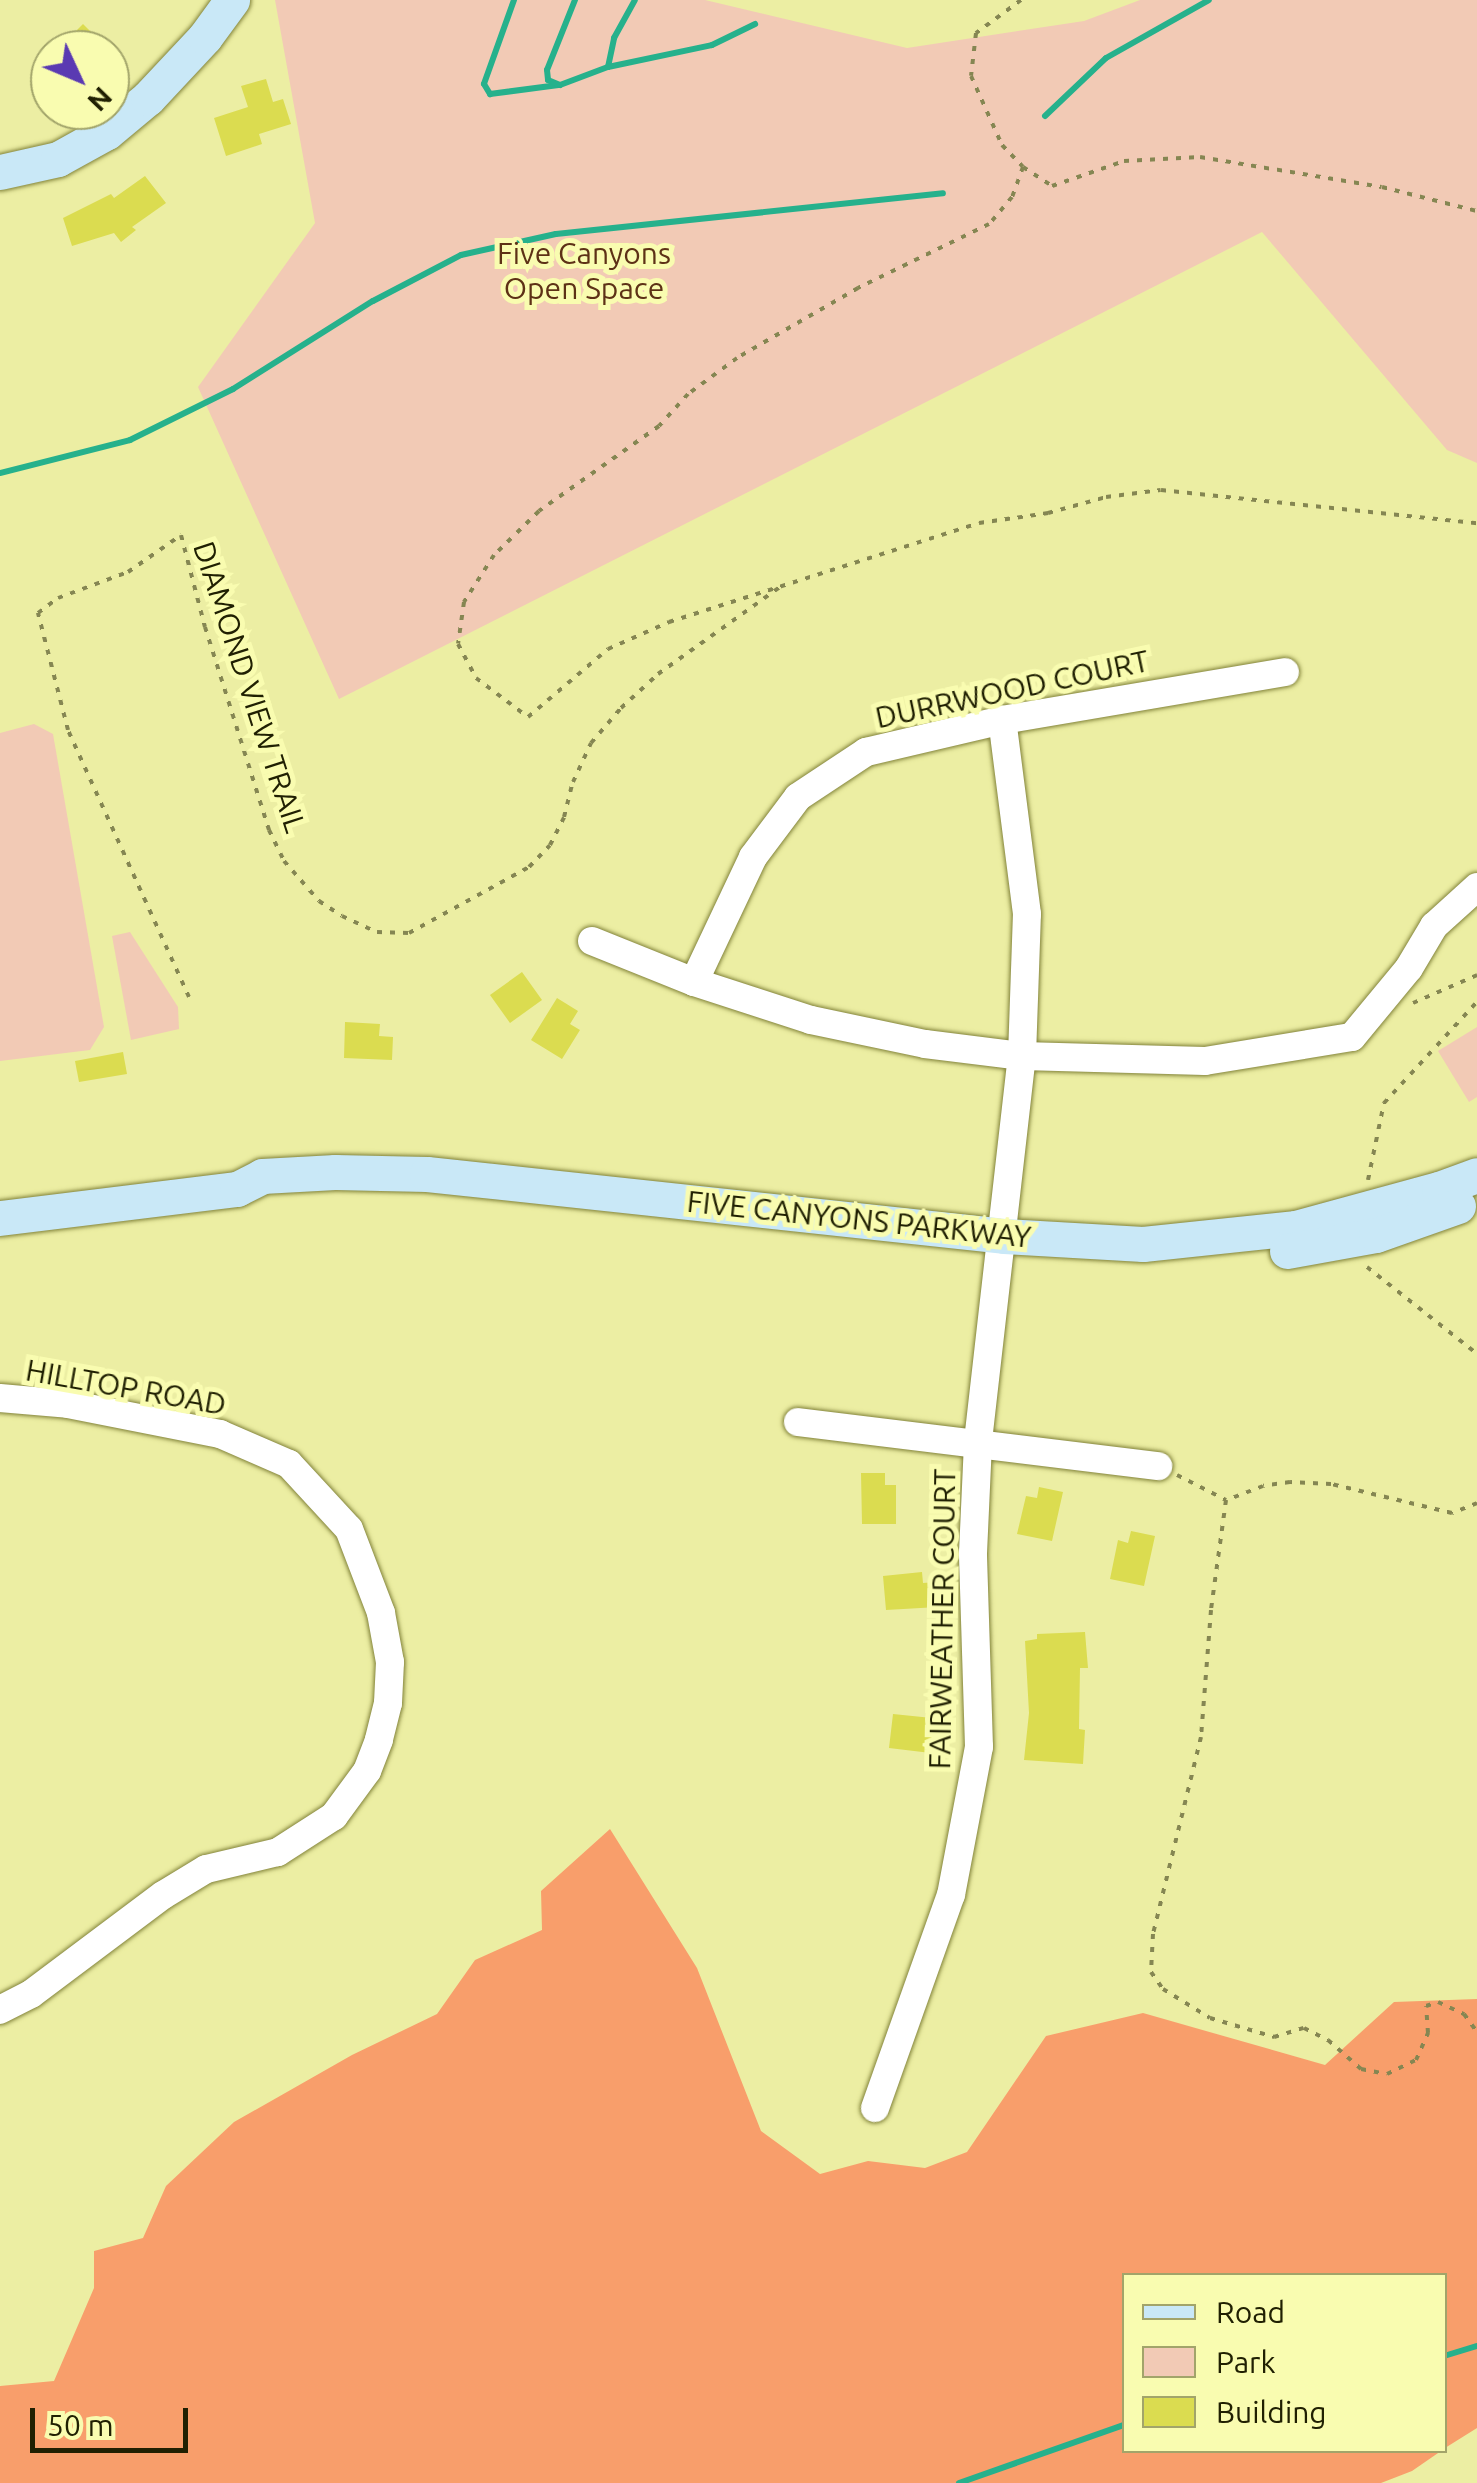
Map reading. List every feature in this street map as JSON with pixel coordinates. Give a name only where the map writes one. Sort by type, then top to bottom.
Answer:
[{"type":"main road","points":[[0,172],[58,159],[107,132],[148,98],[205,37],[232,0]]},
{"type":"main road","name":"FIVE CANYONS PARKWAY","points":[[1374,1221],[1477,1175]]},
{"type":"main road","name":"FIVE CANYONS PARKWAY","points":[[0,1218],[236,1189],[261,1198],[410,1195],[856,1239],[1002,1247],[1138,1263],[1248,1257],[1374,1221],[1477,1198]]},
{"type":"street","name":"DURRWOOD COURT","points":[[694,982],[753,857],[798,797],[866,752],[1002,720],[1285,672]]},
{"type":"street","name":"FAIRWEATHER COURT","points":[[874,2108],[951,1895],[979,1747],[972,1552],[978,1440],[1022,1056],[1027,914],[1002,720]]},
{"type":"street","points":[[592,941],[694,982],[810,1020],[925,1044],[1022,1056],[1205,1062],[1352,1037],[1409,968],[1434,926],[1477,887]]},
{"type":"street","name":"HILLTOP ROAD","points":[[0,1398],[68,1404],[220,1434],[289,1464],[349,1529],[381,1613],[390,1662],[388,1703],[380,1740],[368,1771],[334,1816],[278,1852],[206,1870],[163,1895],[31,1994],[0,2010]]},
{"type":"street","points":[[798,1422],[978,1440],[1158,1466]]},
{"type":"path","points":[[1021,0],[976,33],[971,76],[1002,145],[1023,167],[1052,186],[1124,160],[1200,157],[1382,187],[1477,211]]},
{"type":"path","name":"DIAMOND VIEW TRAIL","points":[[1023,167],[1012,197],[989,224],[858,288],[737,358],[688,394],[659,426],[539,511],[494,555],[464,602],[458,644],[476,678],[528,717],[608,648],[724,601],[978,523],[1162,490],[1477,523]]},
{"type":"path","name":"DIAMOND VIEW TRAIL","points":[[189,998],[68,730],[38,613],[58,598],[128,572],[181,535],[205,627],[269,830],[284,861],[320,900],[342,916],[378,932],[409,933],[529,868],[550,845],[592,743],[621,708],[658,674],[786,582]]},
{"type":"path","points":[[1405,1006],[1477,974]]},
{"type":"path","points":[[1477,1002],[1384,1103],[1366,1190],[1374,1221],[1367,1266],[1477,1354]]},
{"type":"path","points":[[1158,1466],[1226,1500],[1263,1486],[1290,1482],[1330,1484],[1452,1513],[1477,1503]]},
{"type":"path","points":[[1226,1500],[1211,1610],[1202,1737],[1153,1934],[1151,1972],[1174,1998],[1210,2018],[1274,2038],[1304,2028],[1328,2040],[1361,2069],[1388,2074],[1416,2060],[1428,2033],[1426,2006],[1438,2002],[1464,2014],[1477,2032]]},
{"type":"green space","name":"Five Canyons Open Space","points":[[275,0],[705,0],[907,48],[1084,21],[1140,0],[1477,0],[1477,463],[1447,450],[1262,232],[339,699],[198,387],[315,223]]},
{"type":"green space","points":[[34,724],[53,734],[104,1027],[90,1050],[0,1061],[0,733]]},
{"type":"green space","points":[[130,932],[178,1007],[179,1029],[131,1040],[112,936]]},
{"type":"green space","points":[[1477,1027],[1477,1097],[1469,1102],[1438,1051]]},
{"type":"shaded area","points":[[610,1829],[697,1968],[761,2131],[820,2174],[868,2161],[925,2168],[967,2152],[1046,2036],[1143,2013],[1325,2065],[1394,2002],[1477,1999],[1477,2428],[1447,2447],[1447,2273],[1122,2273],[1122,2453],[1438,2453],[1412,2471],[1381,2483],[0,2483],[0,2386],[54,2381],[94,2288],[94,2251],[143,2238],[166,2186],[234,2122],[352,2055],[437,2014],[475,1960],[542,1930],[541,1891]]},
{"type":"building","points":[[266,79],[273,102],[283,99],[291,124],[259,134],[262,144],[226,156],[214,118],[248,107],[241,86]]},
{"type":"building","points":[[145,176],[166,203],[132,227],[136,230],[121,242],[114,233],[72,246],[63,218],[111,194],[114,198]]},
{"type":"building","points":[[522,972],[542,1000],[510,1023],[490,995]]},
{"type":"building","points":[[557,998],[578,1011],[570,1024],[580,1030],[562,1059],[531,1040]]},
{"type":"building","points":[[345,1022],[380,1024],[379,1036],[393,1037],[392,1060],[344,1058]]},
{"type":"building","points":[[123,1052],[127,1074],[79,1082],[75,1061]]},
{"type":"building","points":[[861,1473],[885,1473],[885,1485],[896,1485],[896,1524],[862,1524]]},
{"type":"building","points":[[1039,1487],[1063,1492],[1052,1541],[1017,1534],[1026,1496],[1037,1498]]},
{"type":"building","points":[[1131,1531],[1155,1536],[1144,1586],[1110,1579],[1118,1540],[1128,1543]]},
{"type":"building","points":[[922,1572],[923,1583],[936,1582],[938,1607],[886,1610],[883,1576]]},
{"type":"building","points":[[1085,1632],[1088,1668],[1080,1668],[1079,1729],[1085,1730],[1083,1764],[1024,1760],[1029,1713],[1025,1641],[1037,1639],[1037,1634]]},
{"type":"building","points":[[893,1714],[932,1718],[930,1729],[942,1730],[939,1754],[889,1748]]},
{"type":"waterway","points":[[514,0],[484,84],[490,94],[558,85]]},
{"type":"waterway","points":[[575,0],[547,70],[548,80],[560,85],[608,67],[614,38],[635,0]]},
{"type":"waterway","points":[[1045,116],[1106,58],[1209,0]]},
{"type":"waterway","points":[[608,67],[712,45],[755,24]]},
{"type":"waterway","points":[[0,473],[130,440],[233,389],[373,301],[461,255],[556,234],[943,193]]},
{"type":"waterway","points":[[1447,2355],[1477,2346]]},
{"type":"waterway","points":[[959,2483],[1122,2426]]}]
